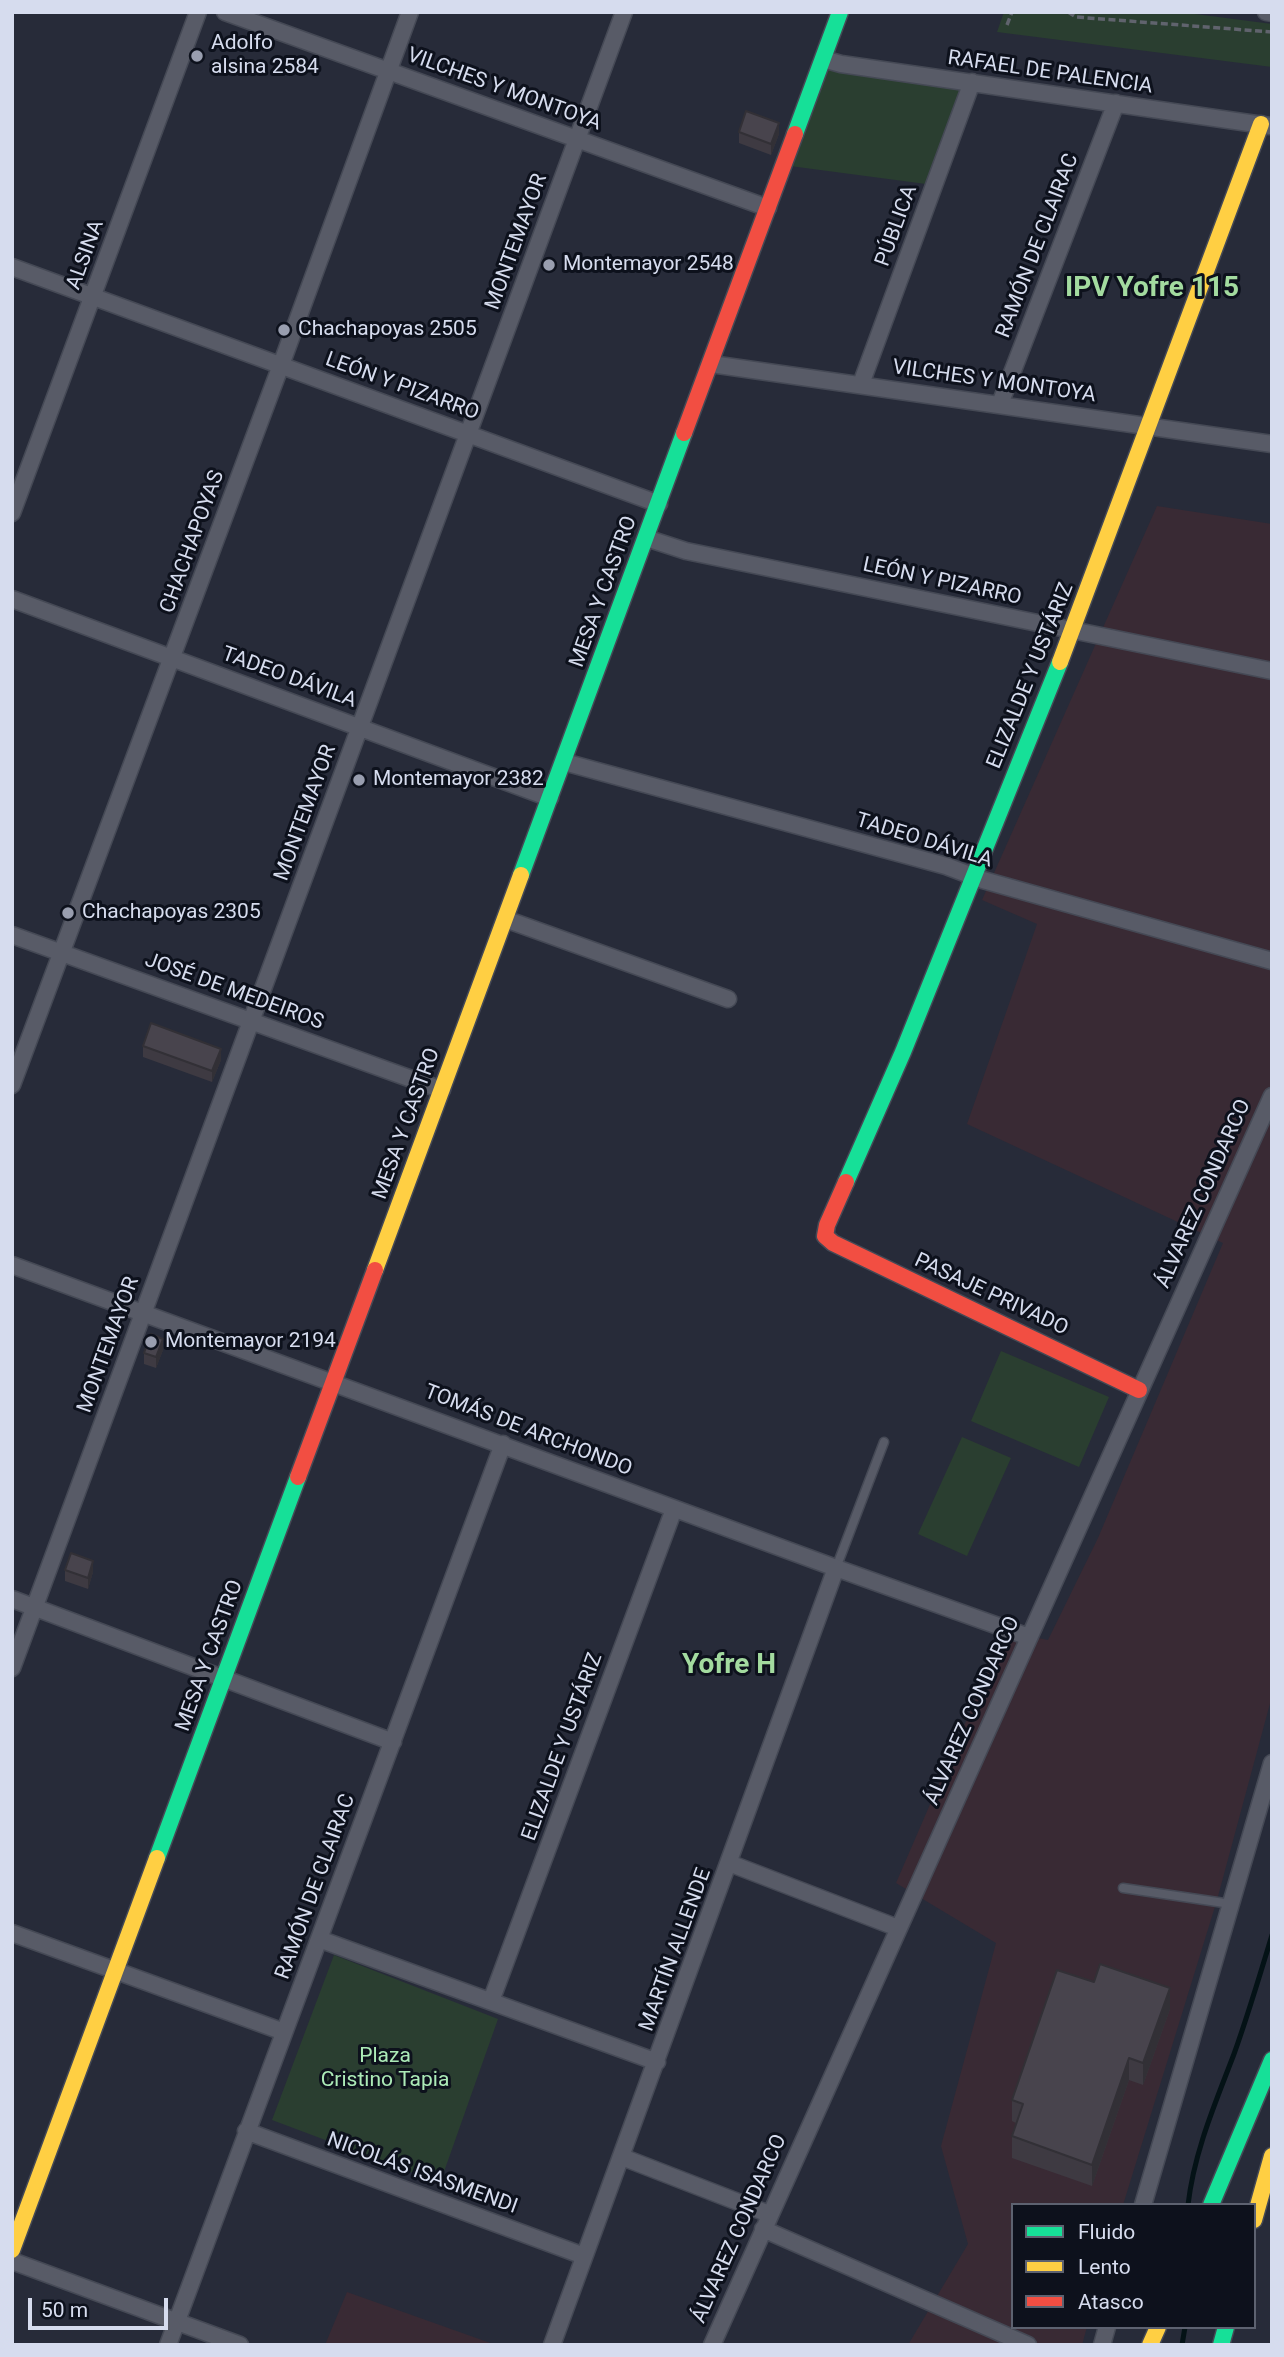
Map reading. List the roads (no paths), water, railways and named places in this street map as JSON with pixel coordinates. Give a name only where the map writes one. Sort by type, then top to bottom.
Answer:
[{"type":"main road","name":"MESA Y CASTRO","points":[[12,2250],[840,12]]},
{"type":"main road","name":"ELIZALDE Y USTÁRIZ","points":[[825,1236],[827,1225],[902,1052],[1073,630],[1267,125]]},
{"type":"main road","name":"PASAJE PRIVADO","points":[[825,1236],[833,1243],[1139,1390]]},
{"type":"main road","points":[[1212,2203],[1272,2060]]},
{"type":"main road","points":[[1256,2213],[1272,2156]]},
{"type":"main road","points":[[1150,2345],[1157,2329]]},
{"type":"street","name":"ALSINA","points":[[12,513],[198,12]]},
{"type":"street","name":"VILCHES Y MONTOYA","points":[[225,12],[768,208]]},
{"type":"street","name":"CHACHAPOYAS","points":[[12,1085],[410,12]]},
{"type":"street","name":"MONTEMAYOR","points":[[12,1668],[624,12]]},
{"type":"street","points":[[1266,12],[1272,13]]},
{"type":"street","name":"RAFAEL DE PALENCIA","points":[[823,59],[841,64],[1267,125]]},
{"type":"street","name":"PÚBLICA","points":[[861,384],[972,82]]},
{"type":"street","name":"RAMÓN DE CLAIRAC","points":[[1000,404],[1116,103]]},
{"type":"street","name":"LEÓN Y PIZARRO","points":[[12,267],[659,503]]},
{"type":"street","name":"VILCHES Y MONTOYA","points":[[711,364],[1272,444]]},
{"type":"street","name":"LEÓN Y PIZARRO","points":[[646,538],[686,551],[1272,671]]},
{"type":"street","name":"TADEO DÁVILA","points":[[12,599],[550,798]]},
{"type":"street","name":"TADEO DÁVILA","points":[[564,762],[946,866],[972,876],[1272,961]]},
{"type":"street","points":[[505,919],[728,999]]},
{"type":"street","name":"JOSÉ DE MEDEIROS","points":[[12,935],[442,1090]]},
{"type":"street","name":"ÁLVAREZ CONDARCO","points":[[712,2345],[1272,1096]]},
{"type":"street","name":"TOMÁS DE ARCHONDO","points":[[12,1265],[1030,1637]]},
{"type":"street","name":"RAMÓN DE CLAIRAC","points":[[168,2345],[503,1444]]},
{"type":"street","name":"ELIZALDE Y USTÁRIZ","points":[[491,2001],[674,1509]]},
{"type":"street","name":"MARTÍN ALLENDE","points":[[552,2345],[836,1568]]},
{"type":"street","points":[[12,1599],[393,1742]]},
{"type":"street","points":[[1144,2203],[1272,1763]]},
{"type":"street","points":[[729,1863],[898,1928]]},
{"type":"street","points":[[12,1933],[284,2032]]},
{"type":"street","points":[[319,1939],[657,2062]]},
{"type":"street","name":"NICOLÁS ISASMENDI","points":[[246,2132],[584,2256]]},
{"type":"street","points":[[622,2157],[1028,2345]]},
{"type":"street","points":[[12,2261],[240,2345]]},
{"type":"lane","points":[[836,1568],[884,1441]]},
{"type":"lane","points":[[1123,1888],[1231,1904]]},
{"type":"waterway","points":[[1188,2203],[1200,2147],[1244,2025],[1272,1935]]},
{"type":"waterway","points":[[1182,2345],[1185,2329]]},
{"type":"place","name":"Adolfo alsina 2584","points":[[197,56]]},
{"type":"place","name":"Montemayor 2548","points":[[549,265]]},
{"type":"place","name":"Chachapoyas 2505","points":[[284,330]]},
{"type":"place","name":"Montemayor 2382","points":[[359,780]]},
{"type":"place","name":"Chachapoyas 2305","points":[[68,913]]},
{"type":"place","name":"Montemayor 2194","points":[[151,1342]]},
{"type":"district","name":"IPV Yofre 115","points":[[1152,289]]},
{"type":"district","name":"Yofre H","points":[[729,1666]]},
{"type":"park label","name":"Plaza Cristino Tapia","points":[[385,2069]]}]
